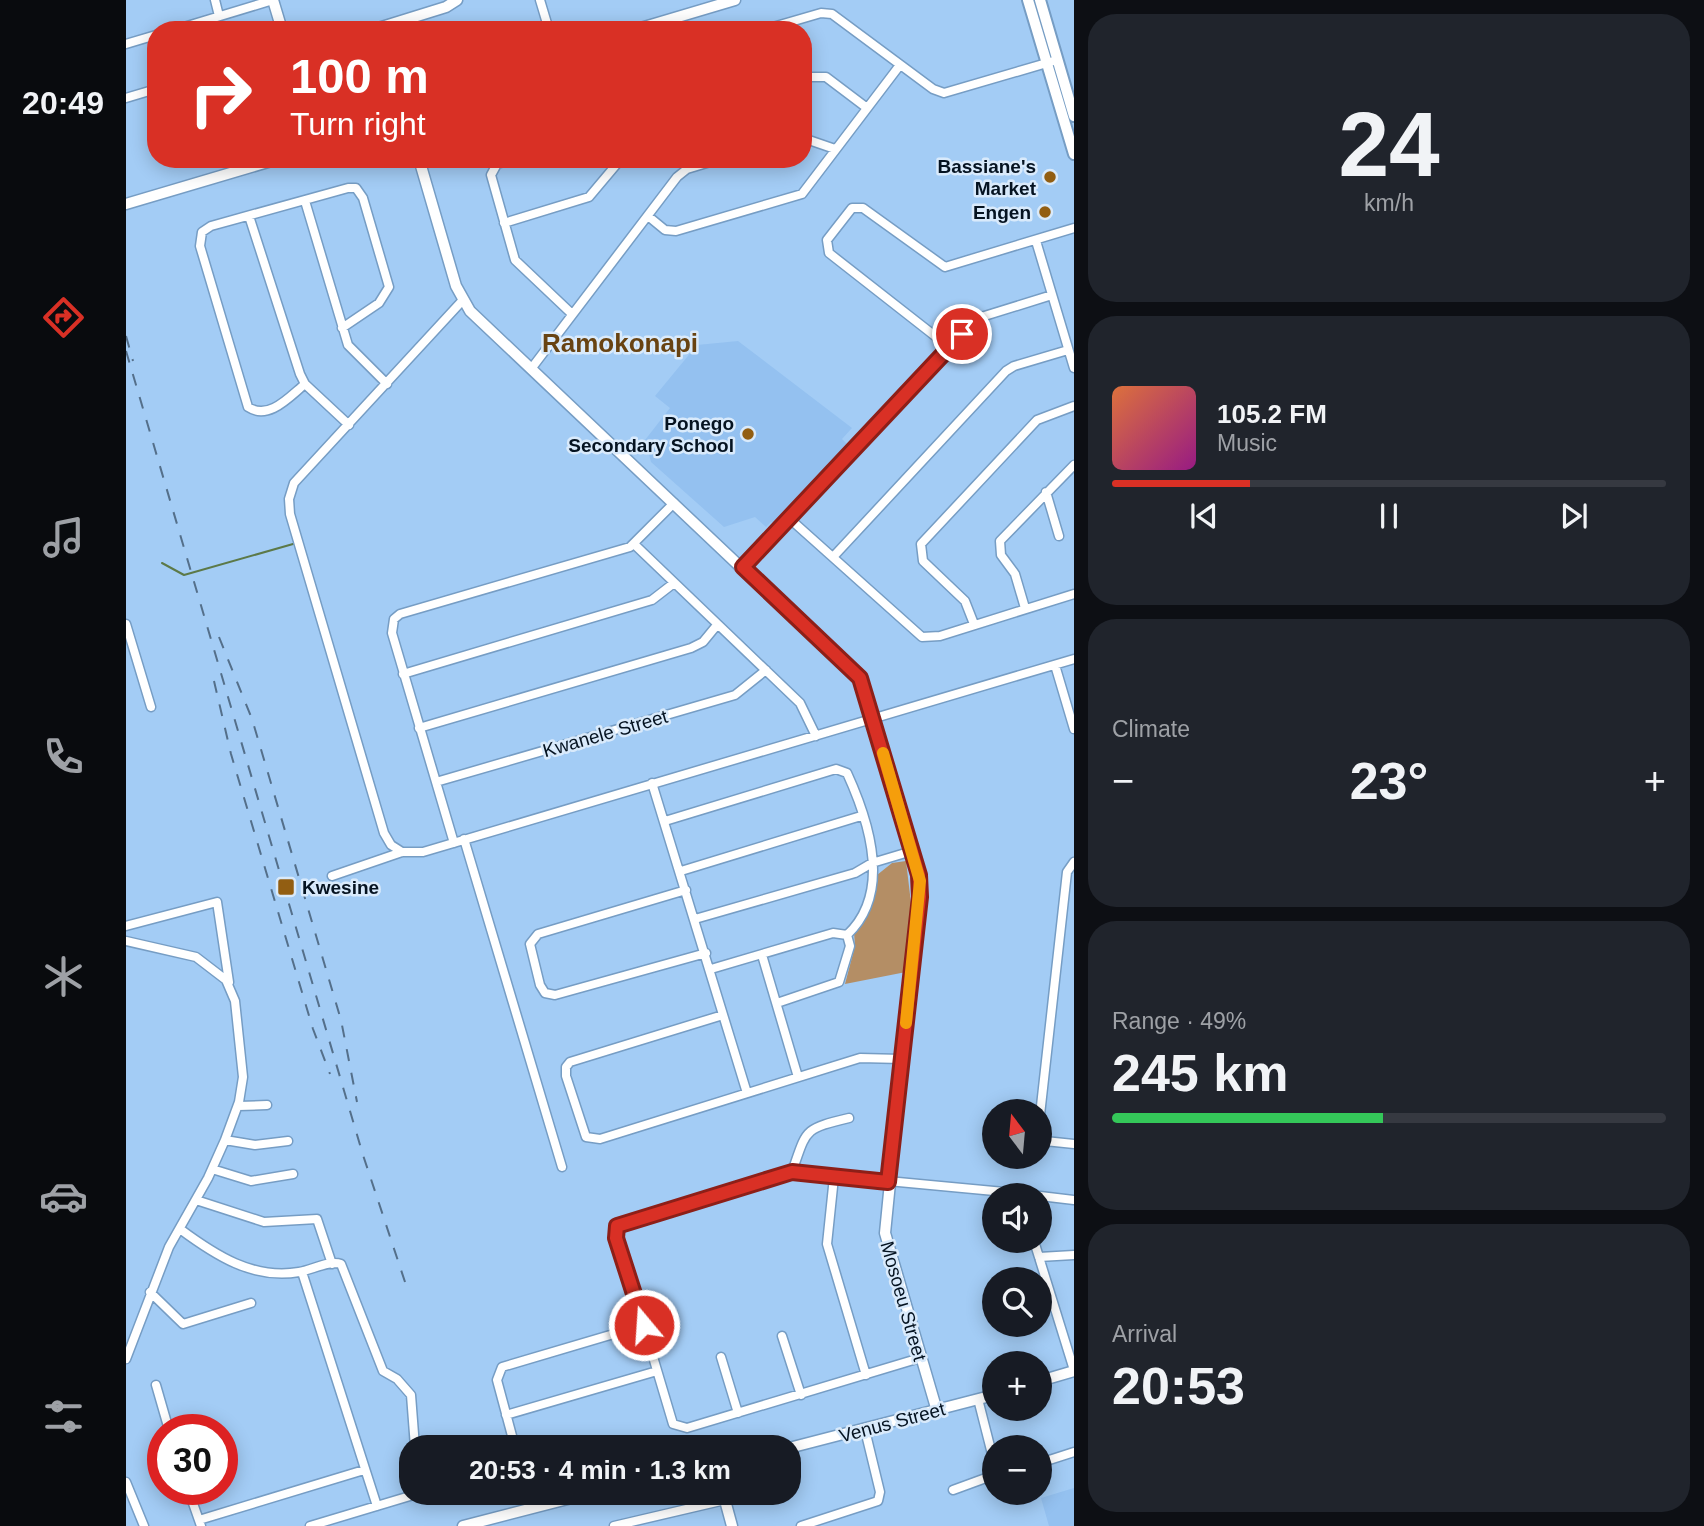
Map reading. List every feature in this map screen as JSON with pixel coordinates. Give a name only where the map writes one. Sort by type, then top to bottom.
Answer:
[{"type":"main road","points":[[1028,0],[1071,116],[1074,154]]},
{"type":"main road","points":[[1040,0],[1052,61]]},
{"type":"street","points":[[215,0],[219,16]]},
{"type":"street","points":[[203,21],[273,0],[279,21]]},
{"type":"street","points":[[402,21],[446,7],[457,0]]},
{"type":"street","points":[[540,0],[546,21]]},
{"type":"street","points":[[665,21],[736,0]]},
{"type":"street","points":[[798,21],[829,13],[933,89],[944,93],[1052,61]]},
{"type":"street","points":[[126,44],[147,38]]},
{"type":"street","points":[[648,216],[665,230],[676,231],[794,197],[807,188],[900,65]]},
{"type":"street","points":[[812,76],[827,78],[867,108]]},
{"type":"street","points":[[126,98],[147,92]]},
{"type":"street","points":[[812,141],[835,149]]},
{"type":"street","points":[[126,204],[248,168]]},
{"type":"street","name":"Mosoeu Street","points":[[422,168],[462,301],[857,675],[873,719],[912,851],[920,891],[888,1182],[886,1243],[937,1411]]},
{"type":"street","points":[[495,168],[491,175],[518,264],[572,314]]},
{"type":"street","points":[[504,223],[589,197],[613,168]]},
{"type":"street","points":[[531,369],[683,171],[692,168]]},
{"type":"street","points":[[305,384],[266,412],[251,409],[244,398],[199,240],[205,229],[348,188],[359,190],[389,281],[387,292],[379,303],[342,328]]},
{"type":"street","points":[[305,201],[349,348],[387,384]]},
{"type":"street","points":[[950,347],[832,257],[827,248],[827,240],[848,212],[859,206],[945,267],[1074,228]]},
{"type":"street","points":[[249,216],[305,384],[349,425]]},
{"type":"street","points":[[1036,241],[1074,368]]},
{"type":"street","points":[[743,567],[978,318],[1052,295]]},
{"type":"street","points":[[402,852],[391,845],[384,832],[290,514],[289,499],[294,483],[462,301]]},
{"type":"street","points":[[833,556],[1006,371],[1014,366],[1068,350]]},
{"type":"street","points":[[974,624],[965,601],[923,561],[921,544],[1037,420],[1074,406]]},
{"type":"street","points":[[1026,608],[1015,574],[1001,555],[999,546],[1003,537],[1074,465]]},
{"type":"street","points":[[1046,492],[1059,536]]},
{"type":"street","points":[[454,843],[391,628],[396,616],[634,544],[674,503]]},
{"type":"street","points":[[790,519],[917,635],[935,637],[1074,594]]},
{"type":"street","points":[[634,544],[803,706],[816,736]]},
{"type":"street","points":[[403,674],[652,600],[674,583]]},
{"type":"street","points":[[126,624],[151,707]]},
{"type":"street","points":[[419,728],[691,649],[703,642],[717,625]]},
{"type":"street","points":[[332,876],[402,852],[423,852],[1074,659]]},
{"type":"street","points":[[1055,665],[1074,729]]},
{"type":"street","name":"Kwanele Street","points":[[436,782],[735,695],[766,670]]},
{"type":"street","points":[[665,821],[839,769],[848,775],[873,853],[870,898],[847,935],[850,950],[837,985],[777,1003]]},
{"type":"street","points":[[652,783],[747,1093]]},
{"type":"street","points":[[681,871],[861,816]]},
{"type":"street","points":[[464,839],[562,1167]]},
{"type":"street","points":[[695,919],[855,873],[872,863],[912,851]]},
{"type":"street","points":[[1042,1099],[1066,872],[1074,862]]},
{"type":"street","points":[[686,890],[538,934],[530,944],[540,985],[545,993],[555,995],[706,953]]},
{"type":"street","points":[[126,926],[217,902],[229,986],[235,1001],[242,1060],[238,1106],[225,1140],[150,1292],[126,1359]]},
{"type":"street","points":[[710,969],[833,933],[847,935]]},
{"type":"street","points":[[126,941],[196,957],[220,974],[229,986]]},
{"type":"street","points":[[762,955],[798,1077]]},
{"type":"street","points":[[723,1015],[570,1062],[566,1067],[566,1076],[582,1131],[588,1139],[600,1139],[866,1057],[902,1059]]},
{"type":"street","points":[[238,1106],[267,1105]]},
{"type":"street","points":[[792,1172],[807,1132],[816,1126],[849,1118]]},
{"type":"street","points":[[225,1140],[255,1145],[288,1142]]},
{"type":"street","points":[[1052,1141],[1074,1143]]},
{"type":"street","points":[[212,1169],[251,1181],[293,1174]]},
{"type":"street","points":[[920,1359],[687,1428],[677,1427],[673,1424],[616,1238],[617,1226],[792,1172],[982,1190]]},
{"type":"street","points":[[834,1177],[828,1244],[866,1375]]},
{"type":"street","points":[[1052,1197],[1074,1200]]},
{"type":"street","points":[[196,1200],[264,1222],[317,1219],[332,1264]]},
{"type":"street","points":[[180,1229],[214,1253],[244,1267],[283,1274],[338,1263],[343,1267],[383,1371],[397,1379],[411,1395],[414,1435]]},
{"type":"street","points":[[1038,1253],[1074,1370],[1052,1377]]},
{"type":"street","points":[[1039,1257],[1074,1255]]},
{"type":"street","points":[[302,1272],[377,1506]]},
{"type":"street","points":[[150,1292],[183,1324],[251,1303]]},
{"type":"street","points":[[512,1435],[497,1380],[502,1367],[644,1325]]},
{"type":"street","points":[[1064,1337],[1074,1334]]},
{"type":"street","points":[[782,1336],[801,1395]]},
{"type":"street","points":[[721,1357],[738,1413]]},
{"type":"street","points":[[506,1415],[657,1371]]},
{"type":"street","points":[[156,1385],[164,1414]]},
{"type":"street","name":"Venus Street","points":[[801,1445],[982,1398]]},
{"type":"street","points":[[978,1399],[987,1435]]},
{"type":"street","points":[[801,1526],[878,1502],[880,1492],[865,1430]]},
{"type":"street","points":[[1052,1459],[1074,1452]]},
{"type":"street","points":[[194,1505],[200,1523],[365,1470]]},
{"type":"street","points":[[953,1490],[982,1479]]},
{"type":"street","points":[[126,1482],[145,1526]]},
{"type":"street","points":[[310,1526],[399,1499]]},
{"type":"street","points":[[463,1526],[543,1505]]},
{"type":"street","points":[[614,1526],[691,1505]]},
{"type":"street","points":[[726,1505],[732,1526]]},
{"type":"shaded area","name":"Ponego Secondary School","points":[[738,341],[852,428],[842,439],[850,447],[829,469],[823,470],[814,478],[815,483],[776,526],[771,522],[766,527],[755,517],[724,527],[651,462],[645,440],[670,408],[655,396],[697,345]]},
{"type":"shaded area","points":[[906,861],[911,903],[906,972],[845,984],[855,946],[854,932],[873,900],[877,875],[892,863]]},
{"type":"shaded area","points":[[1074,1488],[1074,1526],[1049,1526],[1043,1505],[1052,1505],[1052,1495]]},
{"type":"waterway","points":[[162,563],[184,575],[293,544]]},
{"type":"railway","points":[[126,336],[133,361]]},
{"type":"railway","points":[[126,351],[363,1155],[406,1285]]},
{"type":"railway","points":[[219,637],[252,719],[341,1020],[357,1102]]},
{"type":"railway","points":[[214,681],[231,754],[313,1029],[330,1074]]},
{"type":"slow traffic","points":[[883,753],[920,881],[906,1023]]},
{"type":"place","name":"Bassiane's Market","points":[[1050,177]]},
{"type":"place","name":"Engen","points":[[1045,212]]},
{"type":"place","name":"Ponego Secondary School","points":[[748,434]]},
{"type":"place","name":"Kwesine","points":[[286,887]]},
{"type":"district","name":"Ramokonapi","points":[[620,343]]},
{"type":"route","points":[[644,1325],[616,1238],[615,1229],[622,1223],[792,1172],[888,1182],[920,897],[919,875],[860,678],[743,567],[962,334]]}]
